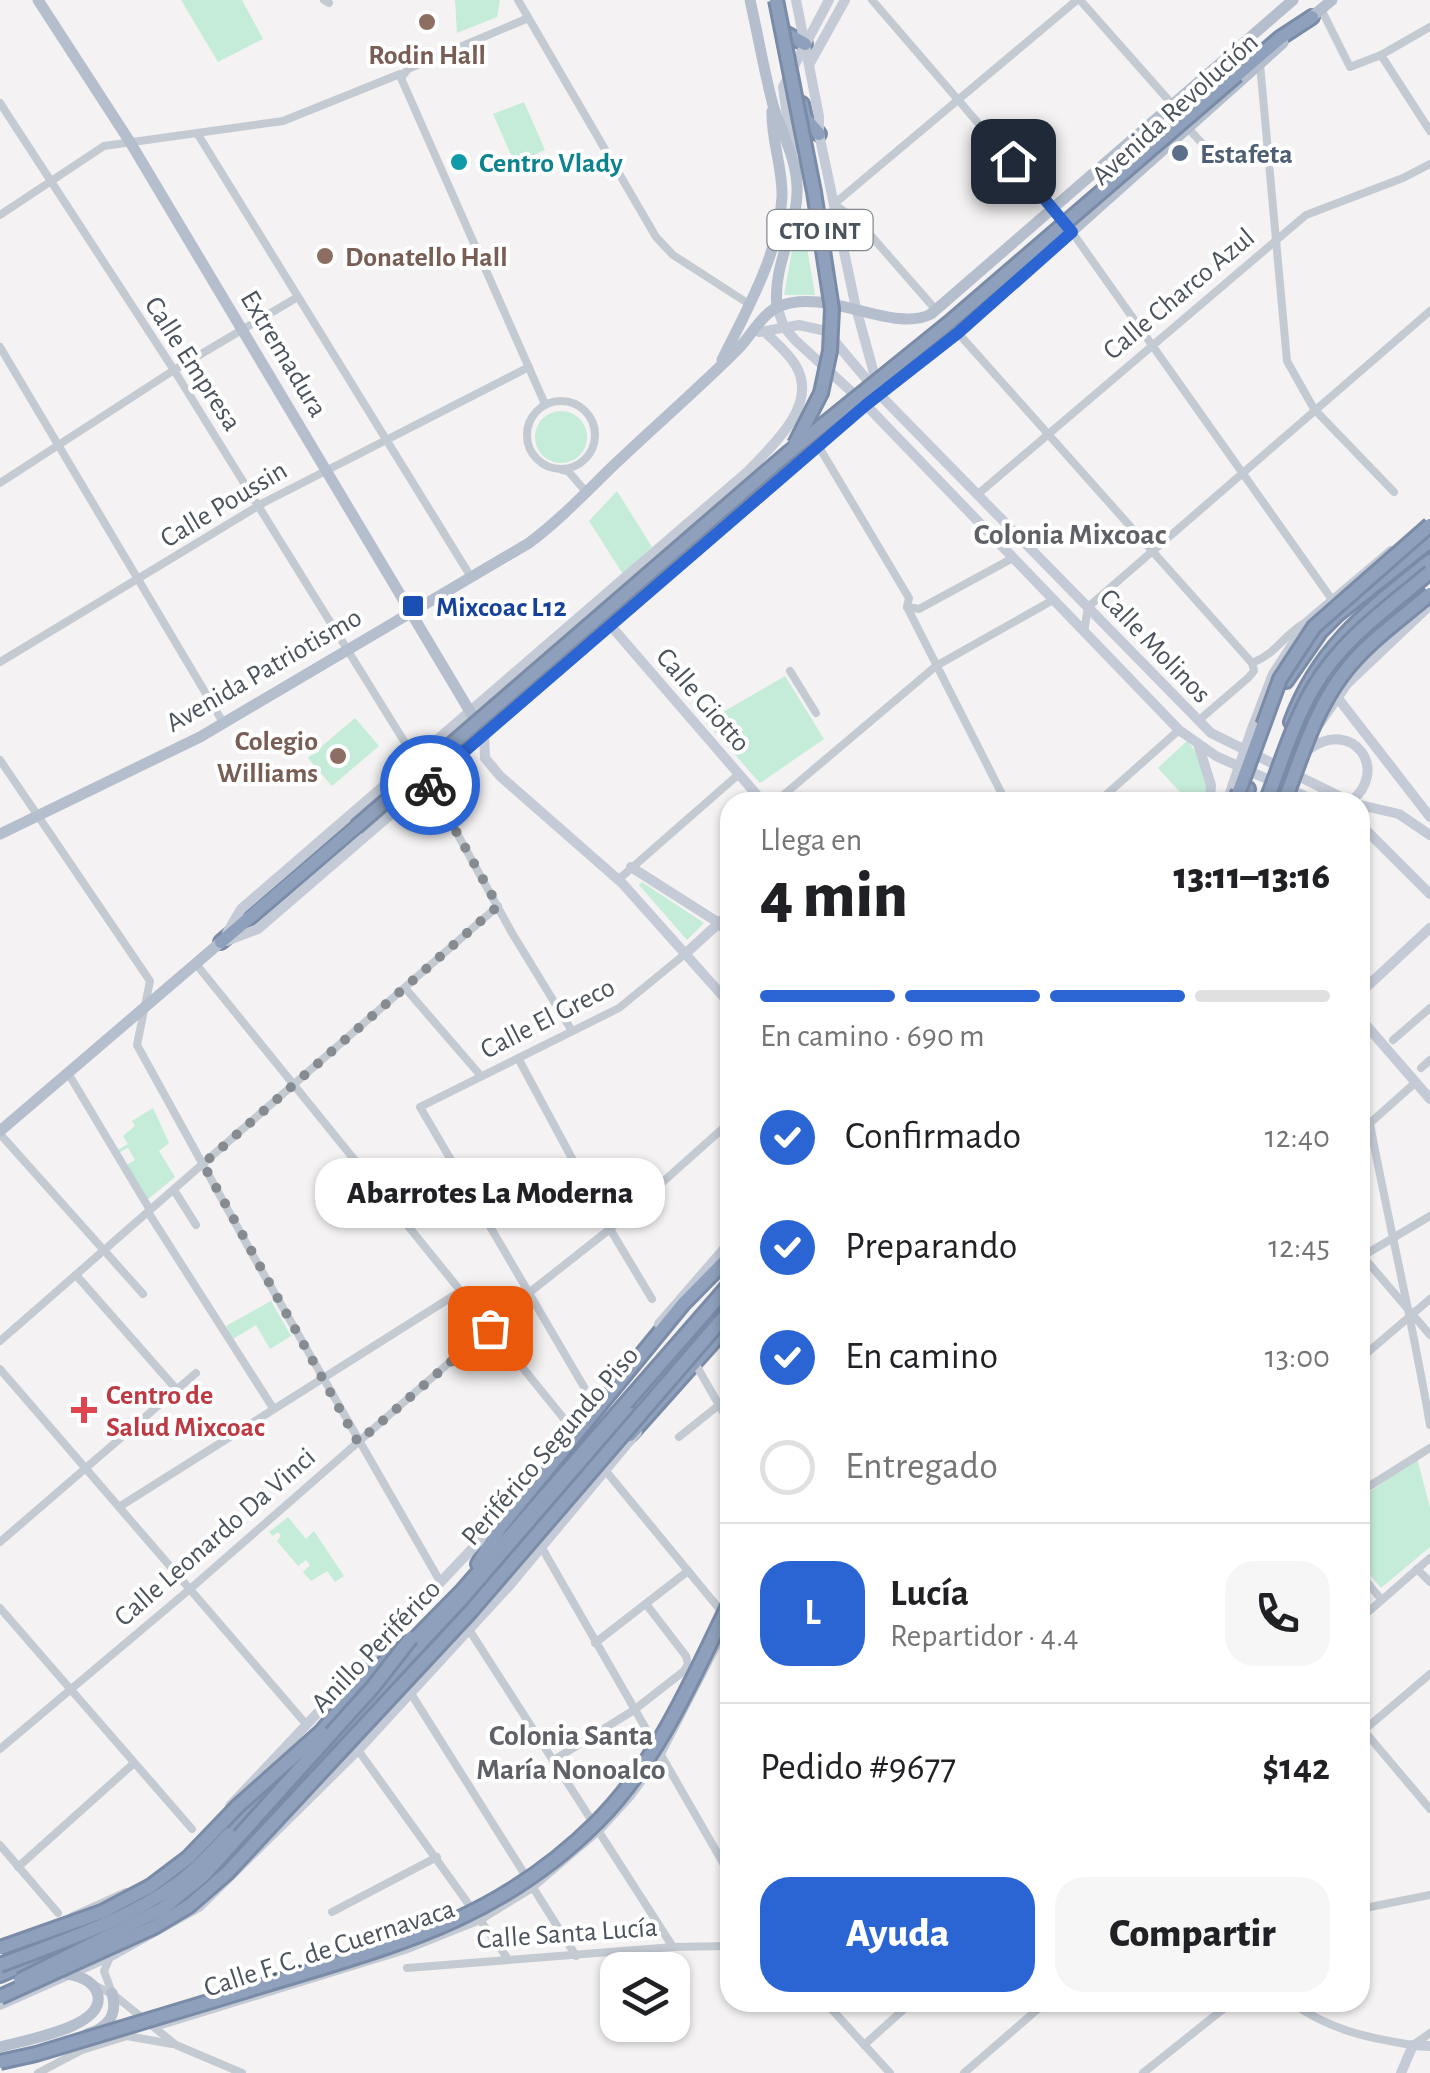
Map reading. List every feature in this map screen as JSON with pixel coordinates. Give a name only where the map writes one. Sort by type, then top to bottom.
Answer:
[{"type":"highway","points":[[776,0],[805,118],[819,134]]},
{"type":"highway","name":"CTO INT","points":[[221,942],[787,454],[806,426],[821,394],[832,327],[817,208],[776,0]]},
{"type":"highway","points":[[787,454],[950,323],[1280,38],[1322,8]]},
{"type":"highway","points":[[787,34],[805,44]]},
{"type":"highway","points":[[1244,792],[1280,679],[1314,626],[1430,522]]},
{"type":"highway","points":[[1400,565],[1409,536]]},
{"type":"highway","points":[[1244,792],[1286,680],[1320,632],[1430,541]]},
{"type":"highway","points":[[1267,792],[1304,688],[1335,643],[1352,624],[1430,560]]},
{"type":"highway","points":[[1267,792],[1303,706],[1324,670],[1358,634],[1430,572]]},
{"type":"highway","points":[[1291,792],[1318,713],[1343,673],[1430,594]]},
{"type":"highway","points":[[474,1570],[500,1526],[684,1304],[720,1266]]},
{"type":"highway","name":"Periférico Segundo Piso","points":[[321,1732],[365,1680],[411,1638],[474,1570],[720,1287]]},
{"type":"highway","name":"Anillo Periférico","points":[[0,1975],[93,1932],[156,1894],[210,1849],[463,1590],[720,1295]]},
{"type":"highway","name":"Anillo Periférico","points":[[0,1995],[165,1914],[227,1861],[720,1318]]},
{"type":"highway","name":"Periférico Segundo Piso","points":[[0,1995],[154,1928],[189,1906],[258,1842],[471,1611],[720,1319]]},
{"type":"highway","points":[[528,1532],[565,1508],[720,1338]]},
{"type":"highway","points":[[0,2060],[36,2054],[404,1942],[480,1911],[532,1878],[598,1820],[652,1753],[720,1621]]},
{"type":"highway","points":[[0,1963],[131,1902],[204,1874],[374,1687],[411,1638]]},
{"type":"highway","points":[[0,1975],[158,1906],[321,1732]]},
{"type":"highway","points":[[0,1949],[102,1912],[151,1886],[188,1858],[238,1806],[321,1732]]},
{"type":"highway","points":[[0,1995],[48,1964],[162,1909],[180,1884]]},
{"type":"highway","points":[[0,1963],[136,1909],[180,1884]]},
{"type":"highway","points":[[47,1934],[84,1926]]},
{"type":"highway","points":[[36,1988],[48,1970]]},
{"type":"main road","name":"Extremadura","points":[[38,0],[130,142],[484,735]]},
{"type":"main road","name":"CTO INT","points":[[750,0],[772,100],[792,155],[797,194],[779,272],[777,307]]},
{"type":"main road","name":"CTO INT","points":[[796,0],[819,116],[819,134],[856,308],[879,394]]},
{"type":"main road","points":[[792,155],[783,87],[828,0]]},
{"type":"main road","points":[[809,64],[845,0]]},
{"type":"main road","name":"Avenida Revolución","points":[[936,310],[1293,0]]},
{"type":"main road","name":"Avenida Revolución","points":[[221,942],[258,928],[866,405],[958,333],[1322,8]]},
{"type":"main road","name":"CTO INT","points":[[750,304],[776,235],[780,210],[781,180],[772,131],[772,100]]},
{"type":"main road","points":[[777,307],[812,303],[913,320],[936,310]]},
{"type":"main road","name":"Avenida Patriotismo","points":[[718,368],[750,304]]},
{"type":"main road","name":"Avenida Patriotismo","points":[[0,834],[224,724],[530,543],[759,332],[777,307]]},
{"type":"main road","name":"Calle Molinos","points":[[777,307],[784,327],[805,350],[866,405],[1180,730],[1199,746],[1297,792]]},
{"type":"main road","name":"Calle Molinos","points":[[759,332],[806,325],[826,331],[879,394],[1198,720],[1224,741],[1329,792]]},
{"type":"main road","name":"Avenida Revolución","points":[[0,1133],[221,942],[241,909],[747,472],[785,431],[800,400],[801,378],[790,358],[759,332]]},
{"type":"main road","points":[[1230,792],[1272,674],[1307,622],[1430,522]]},
{"type":"main road","points":[[1292,792],[1320,722],[1337,697],[1387,643],[1430,605]]},
{"type":"main road","name":"Calle Giotto","points":[[611,626],[754,792]]},
{"type":"main road","points":[[1337,697],[1430,817]]},
{"type":"main road","points":[[484,735],[485,758],[500,776],[619,879],[720,993]]},
{"type":"main road","points":[[1307,753],[1325,738],[1335,736],[1359,749],[1368,775],[1361,792]]},
{"type":"main road","points":[[1199,746],[1210,792]]},
{"type":"main road","points":[[1370,807],[1398,814],[1430,835]]},
{"type":"main road","points":[[1370,834],[1430,894]]},
{"type":"main road","points":[[632,866],[720,922]]},
{"type":"main road","name":"Calle El Greco","points":[[685,954],[720,922]]},
{"type":"main road","points":[[1370,984],[1430,928]]},
{"type":"main road","points":[[1370,1029],[1430,1099]]},
{"type":"main road","points":[[0,1949],[155,1877],[200,1840],[488,1533],[720,1253]]},
{"type":"main road","points":[[0,2005],[169,1927],[198,1907],[358,1750],[542,1548],[604,1470],[720,1338]]},
{"type":"main road","points":[[0,2047],[89,2018],[98,2000],[91,1984],[68,1974]]},
{"type":"main road","points":[[0,2060],[96,2031],[111,2018],[112,1993]]},
{"type":"main road","points":[[96,2031],[127,2036]]},
{"type":"main road","points":[[1402,2073],[1413,2045],[1430,2046]]},
{"type":"street","points":[[518,0],[664,247],[750,304]]},
{"type":"street","points":[[872,0],[1072,232],[1333,601]]},
{"type":"street","points":[[936,310],[859,222],[834,204],[1078,0],[1172,104]]},
{"type":"street","points":[[1322,8],[1350,67],[1381,56],[1430,26]]},
{"type":"street","points":[[401,78],[408,69],[526,19]]},
{"type":"street","points":[[1381,56],[1430,130]]},
{"type":"street","points":[[1260,64],[1288,361],[1314,409],[1394,492]]},
{"type":"street","points":[[0,215],[104,146],[292,118],[400,74],[546,404]]},
{"type":"street","name":"Calle Empresa","points":[[0,103],[174,370],[348,649],[572,1031]]},
{"type":"street","points":[[1188,128],[1218,162]]},
{"type":"street","points":[[196,133],[471,577]]},
{"type":"street","name":"Calle Charco Azul","points":[[978,494],[1318,208],[1429,166]]},
{"type":"street","points":[[0,483],[174,370],[296,298]]},
{"type":"street","points":[[1084,632],[1088,607],[1430,311]]},
{"type":"street","points":[[958,333],[1252,663],[1254,671],[1248,678],[1198,720]]},
{"type":"street","points":[[0,347],[224,724]]},
{"type":"street","name":"Calle Poussin","points":[[0,662],[259,505],[530,367]]},
{"type":"street","points":[[562,470],[584,461],[592,451],[595,437],[590,417],[581,407],[568,402],[546,404],[530,419],[527,442],[540,462],[562,470],[568,471],[587,493]]},
{"type":"street","points":[[819,447],[909,598],[907,608],[1001,792]]},
{"type":"street","points":[[584,461],[601,478]]},
{"type":"street","points":[[907,608],[920,609],[1013,558]]},
{"type":"street","points":[[787,792],[936,666],[1053,600]]},
{"type":"street","points":[[1252,663],[1272,654],[1307,622]]},
{"type":"street","points":[[790,671],[816,713]]},
{"type":"street","points":[[1109,792],[1180,730]]},
{"type":"street","points":[[0,760],[150,981],[137,1045],[441,1584]]},
{"type":"street","points":[[619,879],[739,774]]},
{"type":"street","points":[[0,1341],[498,906]]},
{"type":"street","name":"Calle El Greco","points":[[530,1292],[420,1107],[632,1000],[685,954]]},
{"type":"street","points":[[196,964],[565,1420]]},
{"type":"street","points":[[405,988],[482,1076]]},
{"type":"street","points":[[1394,1040],[1430,1008]]},
{"type":"street","points":[[518,1058],[652,1299]]},
{"type":"street","points":[[1421,1068],[1430,1060]]},
{"type":"street","points":[[68,1074],[273,1408]]},
{"type":"street","points":[[1416,1082],[1370,1124],[1392,1239],[1412,1315],[1430,1425]]},
{"type":"street","name":"Calle Leonardo Da Vinci","points":[[0,1749],[720,1131]]},
{"type":"street","points":[[0,1133],[143,1294]]},
{"type":"street","points":[[174,1190],[196,1225]]},
{"type":"street","points":[[1370,1250],[1430,1216]]},
{"type":"street","points":[[1370,1266],[1430,1335]]},
{"type":"street","points":[[76,1275],[178,1390]]},
{"type":"street","points":[[119,1507],[461,1292]]},
{"type":"street","points":[[530,1292],[584,1387]]},
{"type":"street","points":[[1370,1350],[1430,1300]]},
{"type":"street","points":[[679,1438],[719,1405],[696,1364]]},
{"type":"street","points":[[0,1369],[306,1724]]},
{"type":"street","points":[[0,1542],[196,1373]]},
{"type":"street","points":[[1370,1486],[1430,1448]]},
{"type":"street","points":[[604,1470],[720,1609]]},
{"type":"street","points":[[542,1548],[720,1858]]},
{"type":"street","points":[[1370,1609],[1430,1558]]},
{"type":"street","points":[[1417,1569],[1430,1582]]},
{"type":"street","points":[[596,1643],[688,1571]]},
{"type":"street","points":[[1370,1586],[1381,1599]]},
{"type":"street","points":[[554,1760],[634,1710],[684,1671],[688,1664],[686,1656],[646,1604]]},
{"type":"street","points":[[0,1608],[192,1829]]},
{"type":"street","points":[[468,1628],[672,1947]]},
{"type":"street","name":"Calle F. C. de Cuernavaca","points":[[155,2027],[405,1950],[480,1920],[532,1888],[600,1830],[631,1796],[660,1756],[720,1640]]},
{"type":"street","points":[[1370,1723],[1430,1674]]},
{"type":"street","points":[[410,1692],[576,1956]]},
{"type":"street","points":[[1370,1740],[1430,1809]]},
{"type":"street","points":[[358,1750],[508,1960]]},
{"type":"street","points":[[18,1867],[133,1764]]},
{"type":"street","points":[[0,1844],[58,1913]]},
{"type":"street","points":[[332,1912],[437,1858]]},
{"type":"street","points":[[1370,1907],[1430,1895]]},
{"type":"street","name":"Calle Santa Lucía","points":[[407,1968],[720,1946]]},
{"type":"street","points":[[112,1955],[104,1968],[112,1993]]},
{"type":"street","points":[[91,1984],[112,1993],[176,2045]]},
{"type":"street","points":[[835,2012],[890,2073]]},
{"type":"street","points":[[864,2045],[901,2012]]},
{"type":"street","points":[[964,2073],[1034,2012]]},
{"type":"street","points":[[1143,2073],[1219,2012]]},
{"type":"street","points":[[1307,2012],[1361,2038],[1413,2045],[1430,2033]]},
{"type":"street","points":[[38,2073],[82,2050],[127,2036],[176,2045],[242,2073]]},
{"type":"green space","points":[[181,0],[242,0],[263,39],[218,62]]},
{"type":"green space","points":[[455,0],[500,0],[497,17],[457,33]]},
{"type":"green space","points":[[524,102],[545,150],[515,164],[493,114]]},
{"type":"green space","points":[[800,206],[815,295],[784,295]]},
{"type":"green space","points":[[561,411],[579,419],[587,437],[579,455],[561,463],[543,455],[535,437],[543,419]]},
{"type":"green space","points":[[617,491],[652,547],[623,574],[589,521]]},
{"type":"green space","points":[[785,676],[824,739],[760,783],[706,722]]},
{"type":"green space","points":[[355,718],[379,746],[332,786],[308,758]]},
{"type":"green space","points":[[1187,741],[1203,770],[1207,792],[1180,792],[1158,768]]},
{"type":"green space","points":[[642,882],[704,923],[687,940],[639,885]]},
{"type":"green space","points":[[153,1108],[169,1143],[159,1151],[175,1177],[146,1201],[125,1166],[135,1160],[128,1148],[116,1151],[128,1144],[123,1136],[135,1126],[132,1121]]},
{"type":"green space","points":[[271,1301],[291,1336],[270,1349],[256,1325],[233,1339],[226,1326]]},
{"type":"green space","points":[[1417,1458],[1430,1508],[1430,1547],[1381,1588],[1370,1575],[1370,1492]]},
{"type":"green space","points":[[288,1517],[306,1539],[314,1531],[344,1576],[335,1582],[327,1571],[311,1581],[303,1572],[310,1565],[306,1560],[298,1566],[277,1541],[281,1536],[278,1532],[273,1536],[269,1532]]},
{"type":"way so far","points":[[430,785],[498,906],[203,1164],[358,1442],[490,1328]]},
{"type":"place","name":"Rodin Hall","points":[[427,22]]},
{"type":"place","name":"Estafeta","points":[[1180,153]]},
{"type":"place","name":"Centro Vlady","points":[[459,162]]},
{"type":"place","name":"Donatello Hall","points":[[325,256]]},
{"type":"place","name":"Mixcoac L12","points":[[413,606]]},
{"type":"place","name":"Colegio Williams","points":[[338,756]]},
{"type":"place","name":"Abarrotes La Moderna","points":[[490,1328]]},
{"type":"place","name":"Centro de Salud Mixcoac","points":[[84,1410]]},
{"type":"district","name":"Colonia Mixcoac","points":[[1070,534]]},
{"type":"district","name":"Colonia Santa María Nonoalco","points":[[571,1752]]},
{"type":"route","points":[[430,785],[866,405],[958,333],[1072,232],[1013,161]]}]
